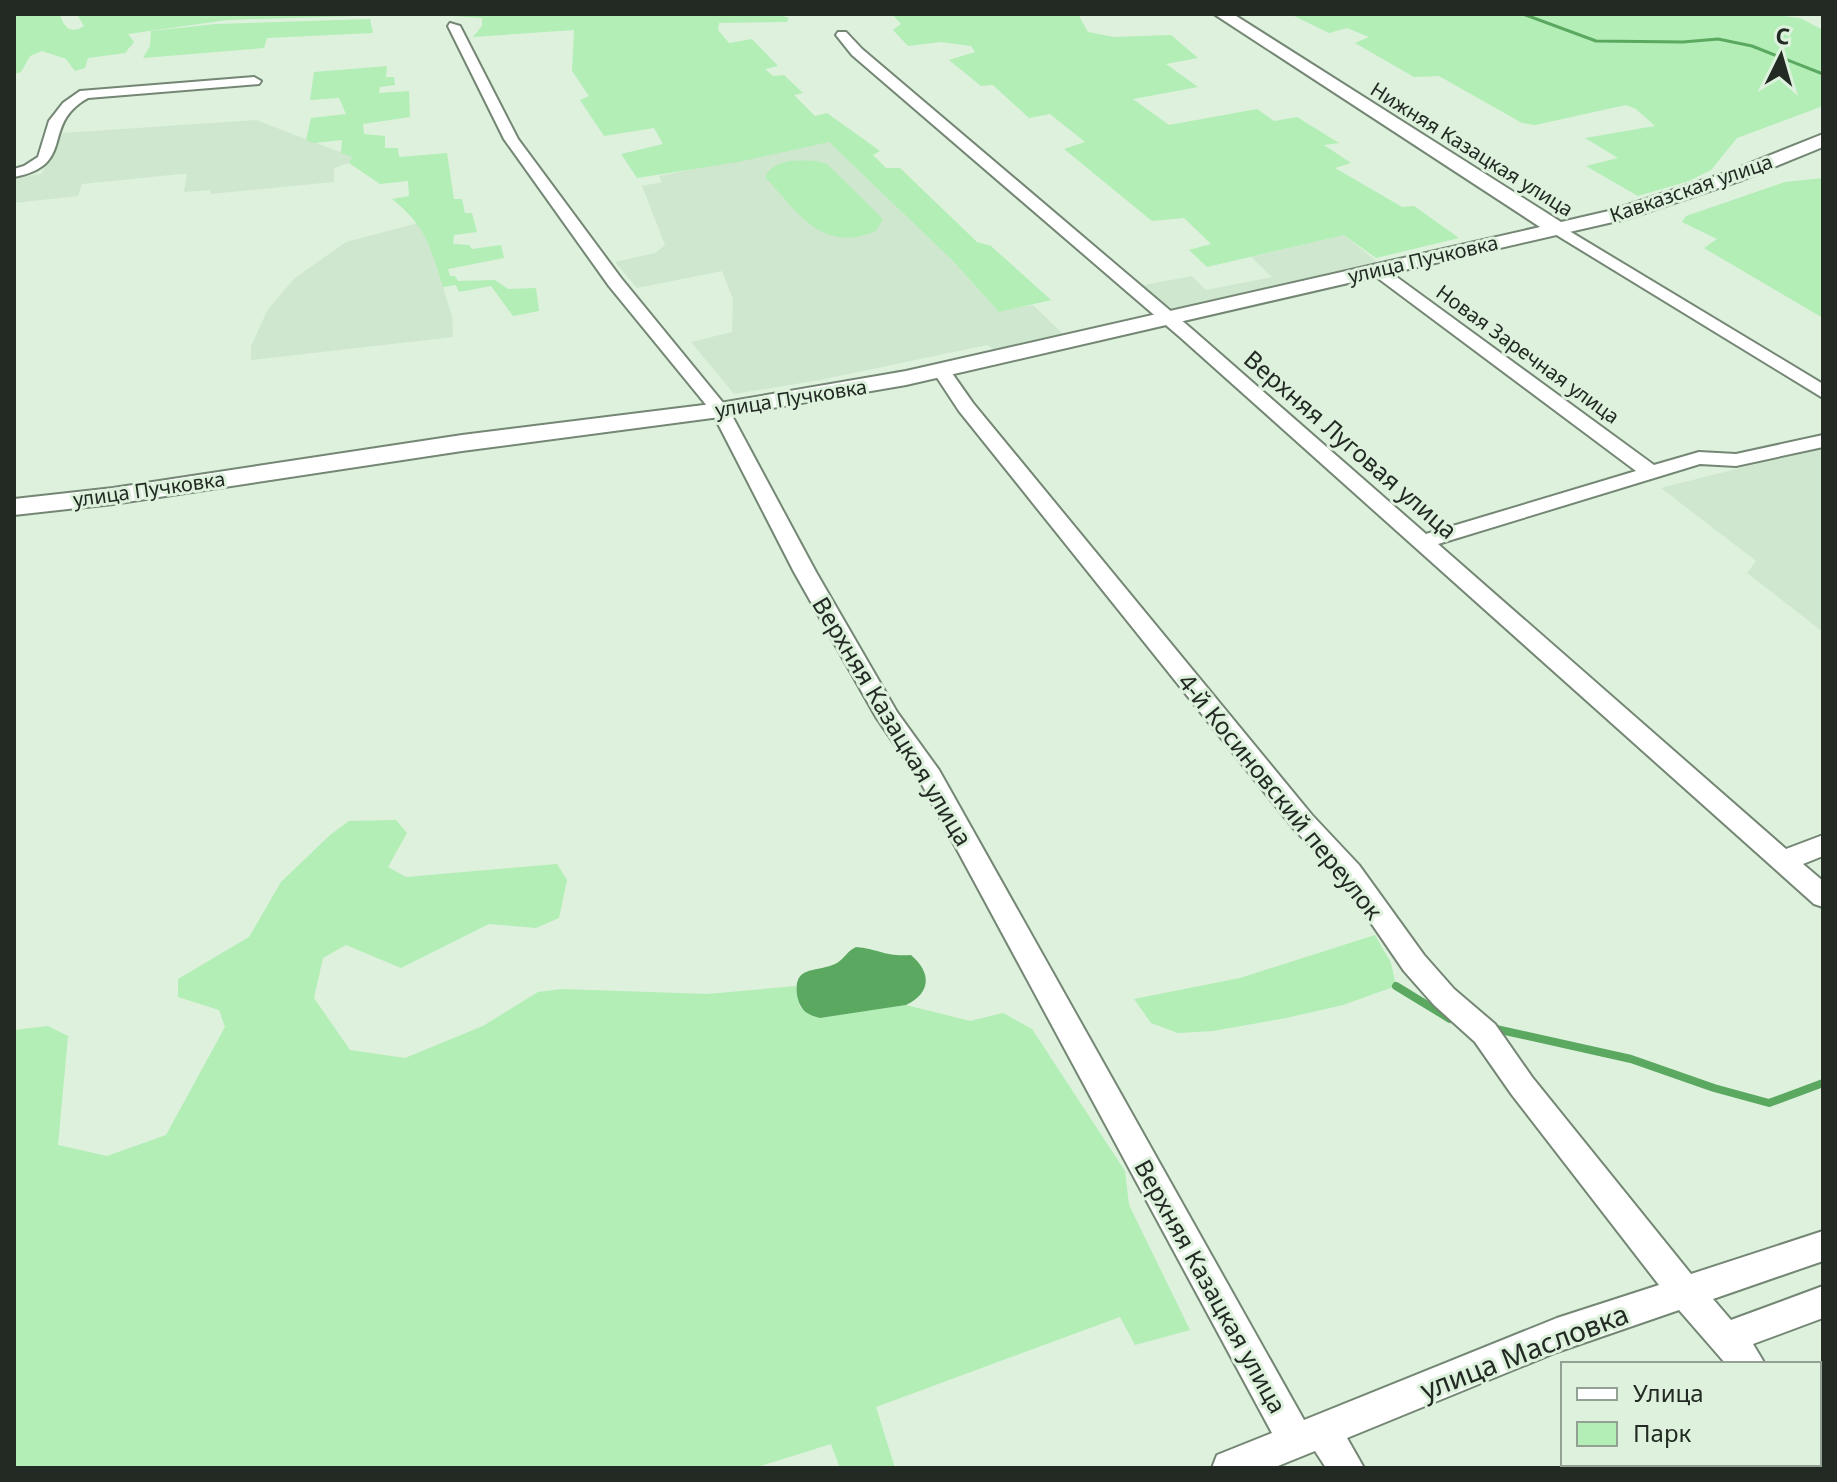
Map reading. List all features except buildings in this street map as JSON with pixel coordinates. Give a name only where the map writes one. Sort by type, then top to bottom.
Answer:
[{"type":"main road","name":"Нижняя Казацкая улица","points":[[1222,14],[1556,228]]},
{"type":"main road","name":"Кавказская улица","points":[[1556,228],[1619,215],[1686,193],[1823,140]]},
{"type":"main road","name":"улица Пучковка","points":[[14,507],[113,496],[462,443],[720,410],[941,370],[1556,228]]},
{"type":"street","name":"Верхняя Казацкая улица","points":[[454,26],[511,139],[615,282],[720,410],[805,572],[888,717],[938,790],[1309,1436],[1346,1468]]},
{"type":"street","name":"Верхняя Луговая улица","points":[[842,35],[857,52],[1170,319],[1823,897]]},
{"type":"street","points":[[14,173],[29,170],[45,159],[58,117],[69,103],[85,94],[254,81]]},
{"type":"street","name":"Нижняя Казацкая улица","points":[[1556,228],[1823,392]]},
{"type":"street","name":"Новая Заречная улица","points":[[1377,270],[1652,473]]},
{"type":"street","name":"4-й Косиновский переулок","points":[[941,370],[966,407],[1147,634],[1303,822],[1350,872],[1414,963],[1444,997],[1485,1033],[1522,1086],[1684,1291],[1746,1362]]},
{"type":"street","points":[[1423,542],[1699,458],[1736,460],[1823,441]]},
{"type":"street","points":[[1783,861],[1823,845]]},
{"type":"street","name":"улица Масловка","points":[[1230,1468],[1557,1335],[1823,1246]]},
{"type":"street","points":[[1726,1338],[1823,1302]]},
{"type":"shaded area","points":[[256,120],[353,157],[349,163],[334,168],[334,182],[211,194],[210,190],[184,192],[187,174],[181,174],[82,184],[78,196],[14,203],[14,178],[41,174],[63,133]]},
{"type":"shaded area","points":[[829,142],[953,261],[998,311],[1033,305],[1063,334],[994,349],[987,345],[820,380],[734,394],[691,342],[732,332],[733,299],[722,271],[637,288],[615,262],[655,253],[665,245],[642,186],[662,182],[659,176]]},
{"type":"shaded area","points":[[418,223],[432,252],[452,316],[453,337],[251,360],[251,346],[268,309],[295,278],[346,242]]},
{"type":"shaded area","points":[[1344,235],[1380,264],[1160,318],[1129,288],[1192,276],[1206,290],[1272,277],[1251,257]]},
{"type":"shaded area","points":[[1823,447],[1823,632],[1747,573],[1756,561],[1661,488]]},
{"type":"shaded area","points":[[856,947],[911,955],[925,976],[926,982],[920,995],[906,1005],[820,1018],[806,1012],[798,999],[798,980],[807,972],[837,963]]},
{"type":"green space","points":[[14,14],[60,14],[65,26],[75,30],[84,26],[77,14],[418,14],[227,20],[128,34],[134,42],[125,53],[88,58],[85,68],[75,71],[66,59],[42,51],[30,56],[21,72],[14,74]]},
{"type":"green space","points":[[422,14],[776,14],[789,18],[787,22],[719,23],[718,30],[729,43],[752,39],[778,66],[765,69],[773,76],[784,75],[803,93],[794,95],[815,116],[827,113],[880,151],[873,155],[886,168],[900,168],[977,242],[991,246],[1051,300],[999,312],[953,261],[829,142],[738,162],[637,178],[621,154],[663,144],[654,128],[604,136],[580,100],[589,96],[572,71],[574,30],[473,37],[482,26],[482,18]]},
{"type":"green space","points":[[892,14],[1078,14],[1088,32],[1114,37],[1171,35],[1198,58],[1166,64],[1198,87],[1133,99],[1169,125],[1257,109],[1274,121],[1297,117],[1339,143],[1324,145],[1351,163],[1335,168],[1402,207],[1414,206],[1459,238],[1376,258],[1344,235],[1207,267],[1189,250],[1211,244],[1184,218],[1152,221],[1064,149],[1085,142],[1050,114],[1029,118],[993,85],[981,86],[949,60],[975,52],[971,46],[941,42],[908,46],[893,30],[901,24]]},
{"type":"green space","points":[[1290,14],[1767,14],[1800,18],[1823,30],[1823,106],[1737,138],[1711,170],[1689,181],[1638,196],[1586,166],[1618,158],[1585,138],[1655,126],[1636,109],[1626,105],[1535,125],[1522,123],[1439,76],[1414,77],[1355,43],[1369,37],[1347,28],[1329,33]]},
{"type":"green space","points":[[370,19],[373,33],[267,38],[264,48],[143,58],[150,46],[151,31],[216,24]]},
{"type":"green space","points":[[387,66],[386,77],[394,77],[395,85],[380,87],[379,93],[409,91],[410,117],[363,124],[364,134],[385,136],[385,148],[398,148],[399,157],[447,153],[454,199],[462,199],[465,213],[472,213],[477,232],[454,235],[453,244],[469,245],[472,249],[501,245],[504,258],[448,269],[450,276],[455,276],[458,281],[495,280],[508,289],[536,288],[539,311],[513,316],[491,286],[459,292],[456,285],[443,287],[420,228],[392,199],[409,196],[408,181],[380,184],[349,163],[352,157],[341,153],[342,140],[314,143],[306,140],[311,118],[346,114],[339,98],[310,100],[314,72]]},
{"type":"green space","points":[[815,161],[827,164],[883,219],[876,231],[857,237],[825,233],[800,216],[765,177],[780,164]]},
{"type":"green space","points":[[1823,178],[1823,318],[1704,248],[1717,239],[1682,222],[1686,216],[1785,182]]},
{"type":"green space","points":[[396,820],[407,833],[388,867],[406,877],[557,864],[567,880],[559,918],[536,928],[489,924],[401,968],[346,945],[323,958],[314,998],[350,1050],[405,1058],[483,1026],[538,992],[562,989],[707,994],[796,986],[800,1007],[820,1018],[906,1005],[970,1021],[1003,1013],[1032,1029],[1125,1171],[1129,1205],[1190,1330],[1135,1345],[1120,1317],[876,1407],[895,1468],[840,1468],[831,1444],[754,1468],[14,1468],[14,1030],[48,1026],[68,1036],[58,1145],[107,1156],[166,1135],[225,1027],[219,1010],[178,997],[178,979],[249,937],[281,882],[349,821]]},
{"type":"green space","points":[[1375,935],[1391,963],[1396,986],[1343,1005],[1213,1031],[1178,1033],[1151,1023],[1134,999],[1240,978]]},
{"type":"waterway","points":[[1523,14],[1596,41],[1683,42],[1718,39],[1752,46],[1823,74]]},
{"type":"waterway","points":[[1396,986],[1450,1019]]},
{"type":"waterway","points":[[1496,1029],[1631,1059],[1714,1088],[1769,1103],[1823,1083]]}]
